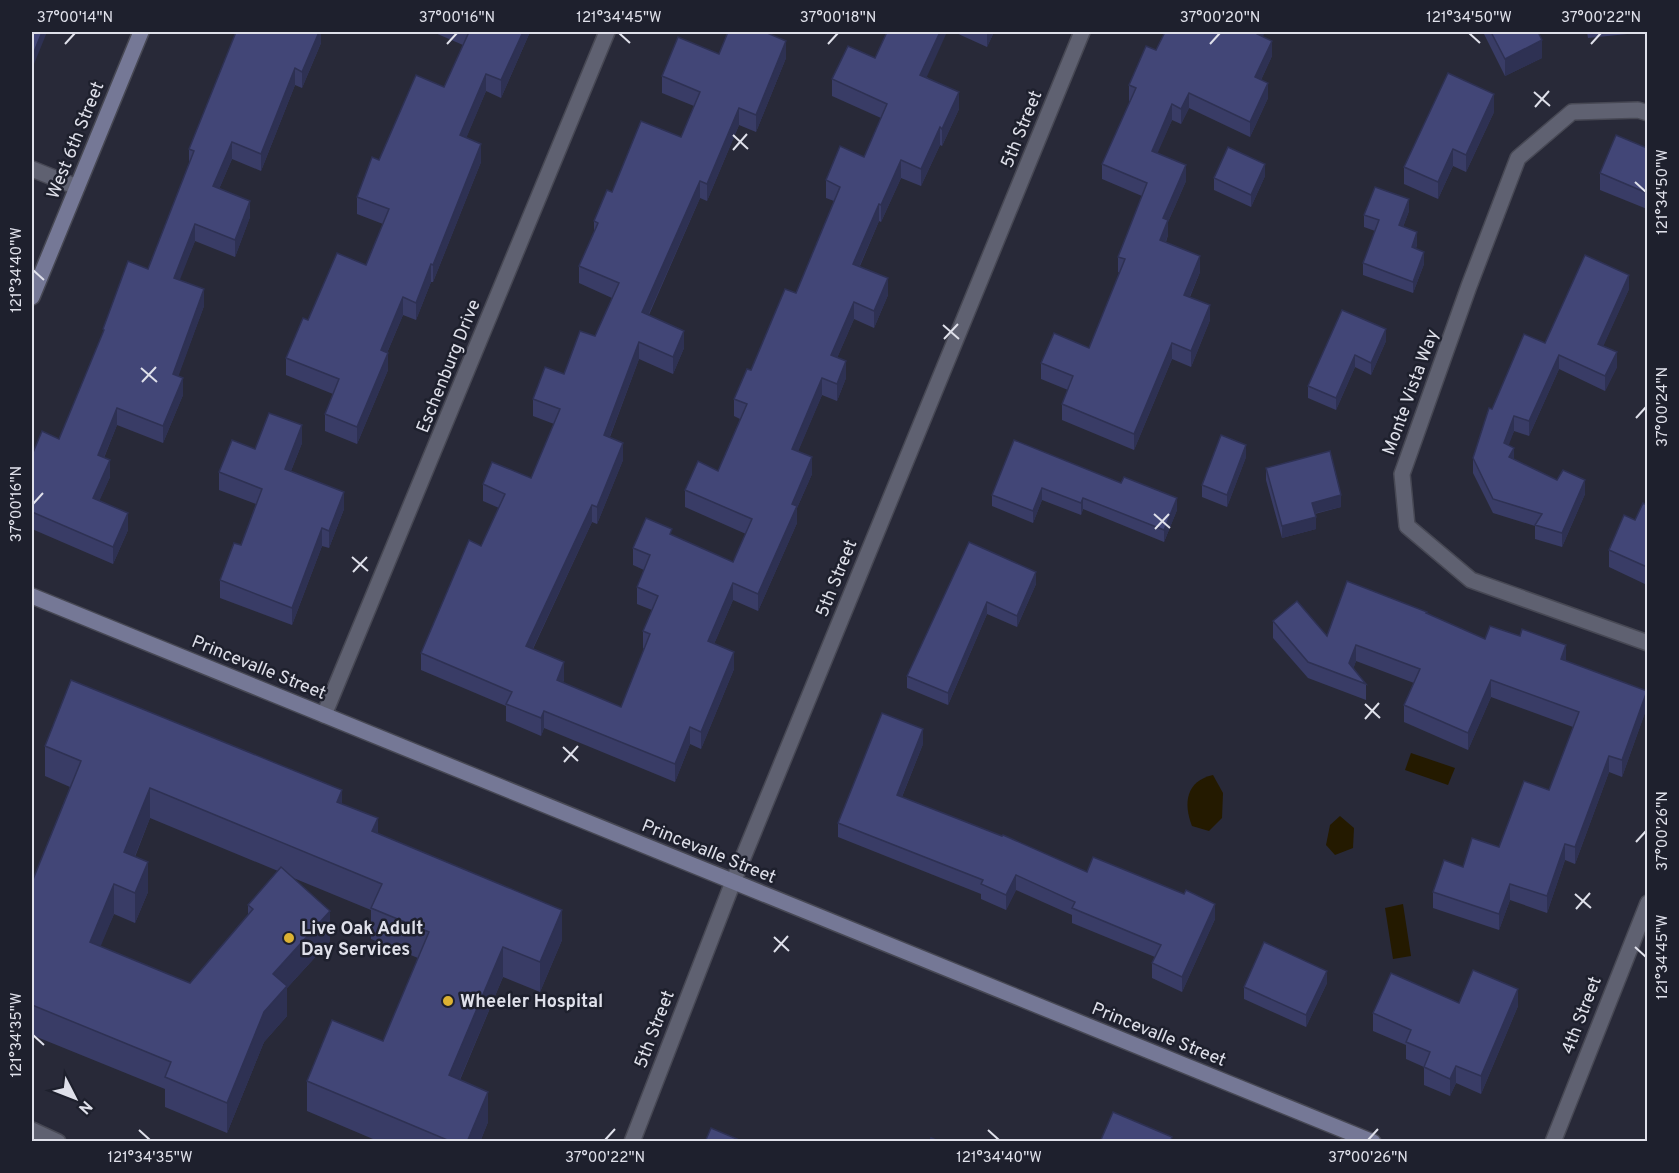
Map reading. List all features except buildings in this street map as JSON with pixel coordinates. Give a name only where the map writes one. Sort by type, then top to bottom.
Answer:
[{"type":"street","name":"West 6th Street","points":[[32,297],[141,32]]},
{"type":"street","name":"Eschenburg Drive","points":[[324,715],[607,32]]},
{"type":"street","name":"5th Street","points":[[632,1142],[733,882],[1082,32]]},
{"type":"street","name":"Monte Vista Way","points":[[1647,113],[1638,110],[1572,112],[1518,158],[1469,286],[1402,474],[1407,526],[1471,580],[1647,643]]},
{"type":"street","points":[[32,169],[77,187]]},
{"type":"street","name":"Princevalle Street","points":[[32,596],[1373,1142]]},
{"type":"street","name":"4th Street","points":[[1553,1142],[1647,903]]},
{"type":"street","points":[[32,1130],[58,1142]]},
{"type":"shaded area","points":[[1411,753],[1455,768],[1448,785],[1405,770]]},
{"type":"shaded area","points":[[1213,775],[1223,793],[1222,818],[1209,831],[1192,826],[1188,801],[1189,794],[1197,782]]},
{"type":"shaded area","points":[[1340,816],[1354,828],[1353,848],[1335,855],[1326,845],[1330,825]]},
{"type":"shaded area","points":[[1403,904],[1411,956],[1393,959],[1385,908]]},
{"type":"place","name":"Live Oak Adult Day Services","points":[[289,938]]},
{"type":"place","name":"Wheeler Hospital","points":[[448,1001]]}]
